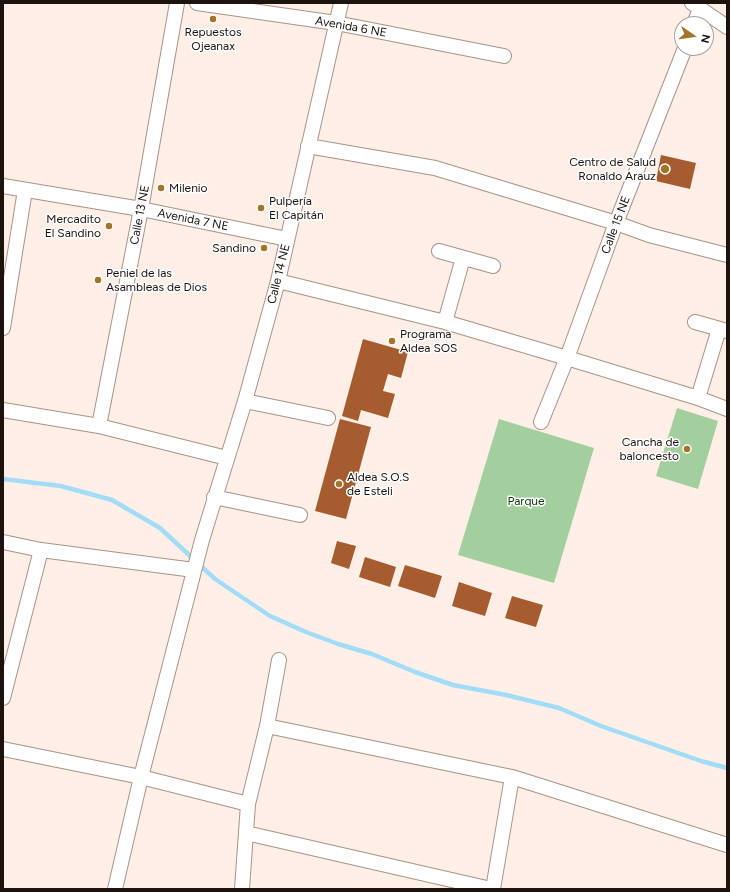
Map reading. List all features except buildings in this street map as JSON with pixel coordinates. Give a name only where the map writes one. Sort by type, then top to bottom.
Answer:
[{"type":"street","name":"Calle 13 NE","points":[[99,426],[141,209],[177,3]]},
{"type":"street","name":"Avenida 6 NE","points":[[197,3],[336,24],[504,56]]},
{"type":"street","name":"Calle 14 NE","points":[[115,889],[141,777],[202,540],[214,497],[245,401],[278,281],[341,3]]},
{"type":"street","points":[[695,16],[696,6],[727,27]]},
{"type":"street","name":"Calle 15 NE","points":[[541,422],[567,358],[616,223],[682,56]]},
{"type":"street","points":[[308,146],[435,168],[616,223],[650,235],[727,255]]},
{"type":"street","name":"Avenida 7 NE","points":[[3,186],[141,209],[287,239]]},
{"type":"street","points":[[3,328],[25,190]]},
{"type":"street","points":[[439,251],[492,266]]},
{"type":"street","points":[[445,322],[463,258]]},
{"type":"street","points":[[278,281],[445,322],[698,398],[727,409]]},
{"type":"street","points":[[695,322],[723,330],[698,398]]},
{"type":"street","points":[[245,401],[328,418]]},
{"type":"street","points":[[3,410],[99,426],[227,458]]},
{"type":"street","points":[[214,497],[300,515]]},
{"type":"street","points":[[3,542],[41,550],[195,568]]},
{"type":"street","points":[[3,698],[41,550]]},
{"type":"street","points":[[242,889],[248,804],[267,726],[279,660]]},
{"type":"street","points":[[267,726],[512,777],[727,845]]},
{"type":"street","points":[[3,749],[141,777],[248,804]]},
{"type":"street","points":[[246,833],[492,889],[512,777]]},
{"type":"green space","name":"Cancha de baloncesto","points":[[677,408],[718,421],[698,489],[656,476]]},
{"type":"green space","name":"Parque","points":[[499,419],[594,448],[554,583],[458,555]]},
{"type":"waterway","points":[[3,479],[61,486],[112,500],[160,528],[215,579],[270,616],[306,632],[338,644],[372,654],[415,672],[453,685],[506,695],[559,708],[601,726],[701,761],[727,768]]},
{"type":"place","name":"Repuestos Ojeanax","points":[[213,19]]},
{"type":"place","name":"Centro de Salud Ronaldo Arauz","points":[[665,169]]},
{"type":"place","name":"Milenio","points":[[161,188]]},
{"type":"place","name":"Pulpería El Capitán","points":[[261,208]]},
{"type":"place","name":"Mercadito El Sandino","points":[[109,226]]},
{"type":"place","name":"Sandino","points":[[264,248]]},
{"type":"place","name":"Peniel de las Asambleas de Dios","points":[[98,280]]},
{"type":"place","name":"Programa Aldea SOS","points":[[392,341]]},
{"type":"place","name":"Cancha de baloncesto","points":[[687,449]]},
{"type":"place","name":"Aldea S.O.S de Esteli","points":[[339,484]]}]
